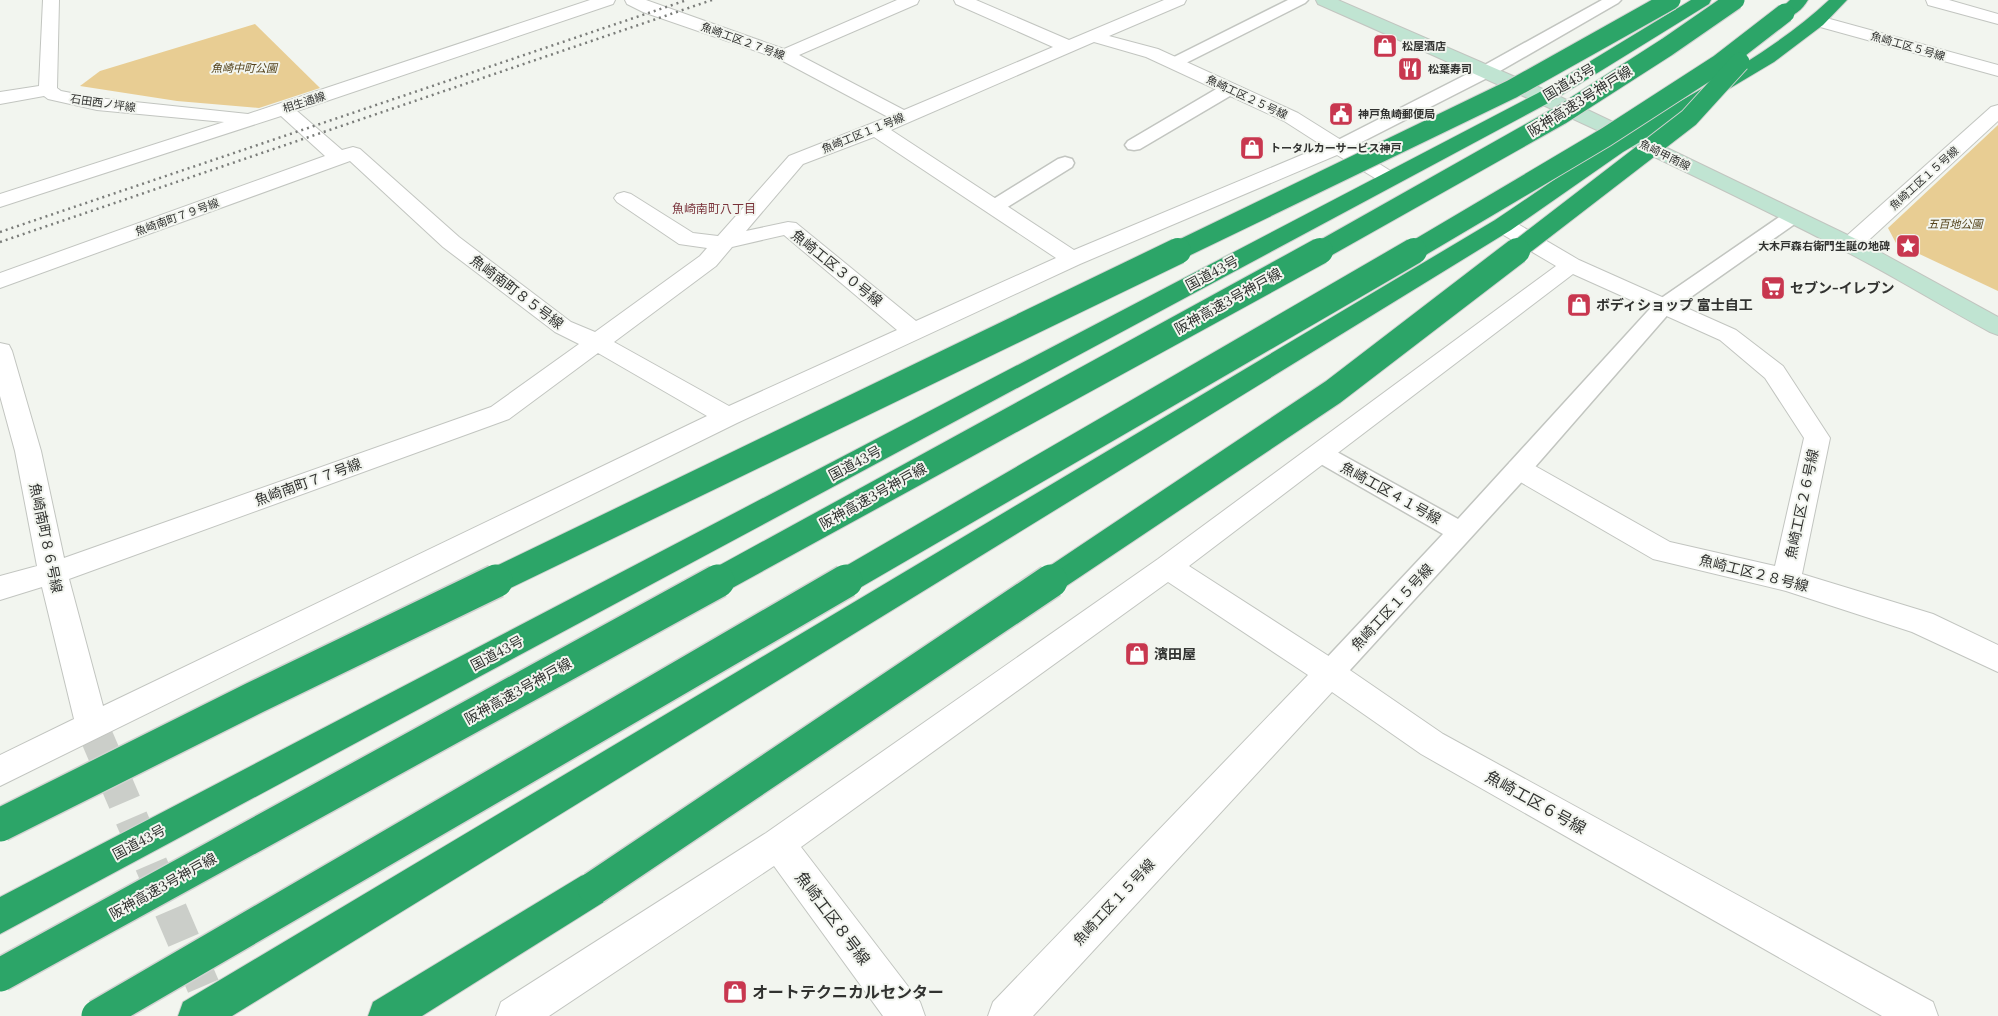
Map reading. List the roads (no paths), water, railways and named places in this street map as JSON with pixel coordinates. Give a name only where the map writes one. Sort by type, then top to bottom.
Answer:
[{"type":"highway","points":[[0,825],[254,698],[1512,89],[1671,0]]},
{"type":"highway","name":"国道43号","points":[[0,916],[1544,97],[1703,0]]},
{"type":"highway","name":"阪神高速3号神戸線","points":[[0,975],[1352,233],[1561,115],[1667,47],[1735,0]]},
{"type":"highway","points":[[197,1016],[1503,225],[1632,138],[1736,77],[1819,20],[1839,0]]},
{"type":"highway","points":[[387,1016],[594,888],[1333,392],[1689,118],[1793,7]]},
{"type":"highway","points":[[98,1016],[1430,241],[1614,131],[1720,64],[1793,7]]},
{"type":"street","points":[[0,98],[48,90],[51,0]]},
{"type":"street","name":"相生通線","points":[[0,201],[284,109],[607,0]]},
{"type":"street","name":"魚崎工区２７号線","points":[[633,0],[649,8],[785,55],[903,118]]},
{"type":"street","points":[[785,55],[911,0]]},
{"type":"street","points":[[962,0],[1069,47]]},
{"type":"street","name":"魚崎工区１１号線","points":[[598,343],[708,261],[796,160],[903,118],[1178,0]]},
{"type":"street","name":"魚崎甲南線","points":[[1324,0],[1487,71],[1632,138],[1850,246],[1998,327]]},
{"type":"street","points":[[1934,2],[1998,19]]},
{"type":"street","name":"魚崎工区５号線","points":[[1819,20],[1998,71]]},
{"type":"street","name":"魚崎工区２５号線","points":[[1094,37],[1152,53],[1291,117],[1390,179]]},
{"type":"street","name":"石田西ノ坪線","points":[[48,90],[55,95],[97,104],[250,119]]},
{"type":"street","points":[[284,109],[346,155]]},
{"type":"street","name":"魚崎工区１５号線","points":[[1850,246],[1998,110]]},
{"type":"street","points":[[876,129],[1072,259]]},
{"type":"street","points":[[0,771],[728,416],[1072,259],[1338,147]]},
{"type":"street","name":"魚崎南町７９号線","points":[[0,281],[346,155]]},
{"type":"street","name":"魚崎南町８５号線","points":[[346,155],[451,242],[563,328],[598,343],[728,416]]},
{"type":"street","points":[[624,198],[687,239],[722,243]]},
{"type":"street","name":"魚崎工区２６号線","points":[[1503,225],[1571,265],[1728,335],[1774,372],[1817,438],[1786,580]]},
{"type":"street","name":"魚崎工区３０号線","points":[[722,243],[788,228],[914,332]]},
{"type":"street","points":[[515,1016],[778,844],[1168,567],[1571,265]]},
{"type":"street","name":"魚崎南町７７号線","points":[[0,588],[53,573],[500,414],[598,343]]},
{"type":"street","name":"魚崎南町８６号線","points":[[0,350],[28,452],[53,573],[92,726]]},
{"type":"street","name":"魚崎工区２８号線","points":[[1519,469],[1663,551],[1786,580],[1922,623],[1998,658]]},
{"type":"street","name":"魚崎工区６号線","points":[[1168,567],[1330,673],[1432,744],[1912,1014]]},
{"type":"street","name":"魚崎工区１５号線","points":[[1007,1016],[1330,673]]},
{"type":"street","name":"魚崎工区８号線","points":[[778,844],[906,1016]]},
{"type":"lane","points":[[1174,63],[1300,0]]},
{"type":"lane","points":[[1338,147],[1487,71],[1613,0]]},
{"type":"lane","points":[[1134,145],[1229,89]]},
{"type":"lane","points":[[994,207],[1065,163]]},
{"type":"lane","name":"魚崎工区１５号線","points":[[1330,673],[1519,469],[1664,306],[1792,217]]},
{"type":"lane","name":"魚崎工区４１号線","points":[[1320,453],[1461,532]]},
{"type":"tunnel","points":[[92,726],[216,1016]]},
{"type":"railway","points":[[0,232],[687,0]]},
{"type":"railway","points":[[0,242],[712,0]]},
{"type":"place","name":"松屋酒店","points":[[1385,46]]},
{"type":"place","name":"松葉寿司","points":[[1410,69]]},
{"type":"place","name":"神戸魚崎郵便局","points":[[1341,114]]},
{"type":"place","name":"トータルカーサービス神戸","points":[[1252,148]]},
{"type":"place","name":"大木戸森右衛門生誕の地碑","points":[[1908,246]]},
{"type":"place","name":"セブン-イレブン","points":[[1773,288]]},
{"type":"place","name":"ボディショップ 富士自工","points":[[1579,305]]},
{"type":"place","name":"濱田屋","points":[[1137,654]]},
{"type":"place","name":"オートテクニカルセンター","points":[[735,992]]},
{"type":"district","name":"魚崎南町八丁目","points":[[714,208]]},
{"type":"park label","name":"魚崎中町公園","points":[[244,68]]},
{"type":"park label","name":"五百地公園","points":[[1955,224]]}]
